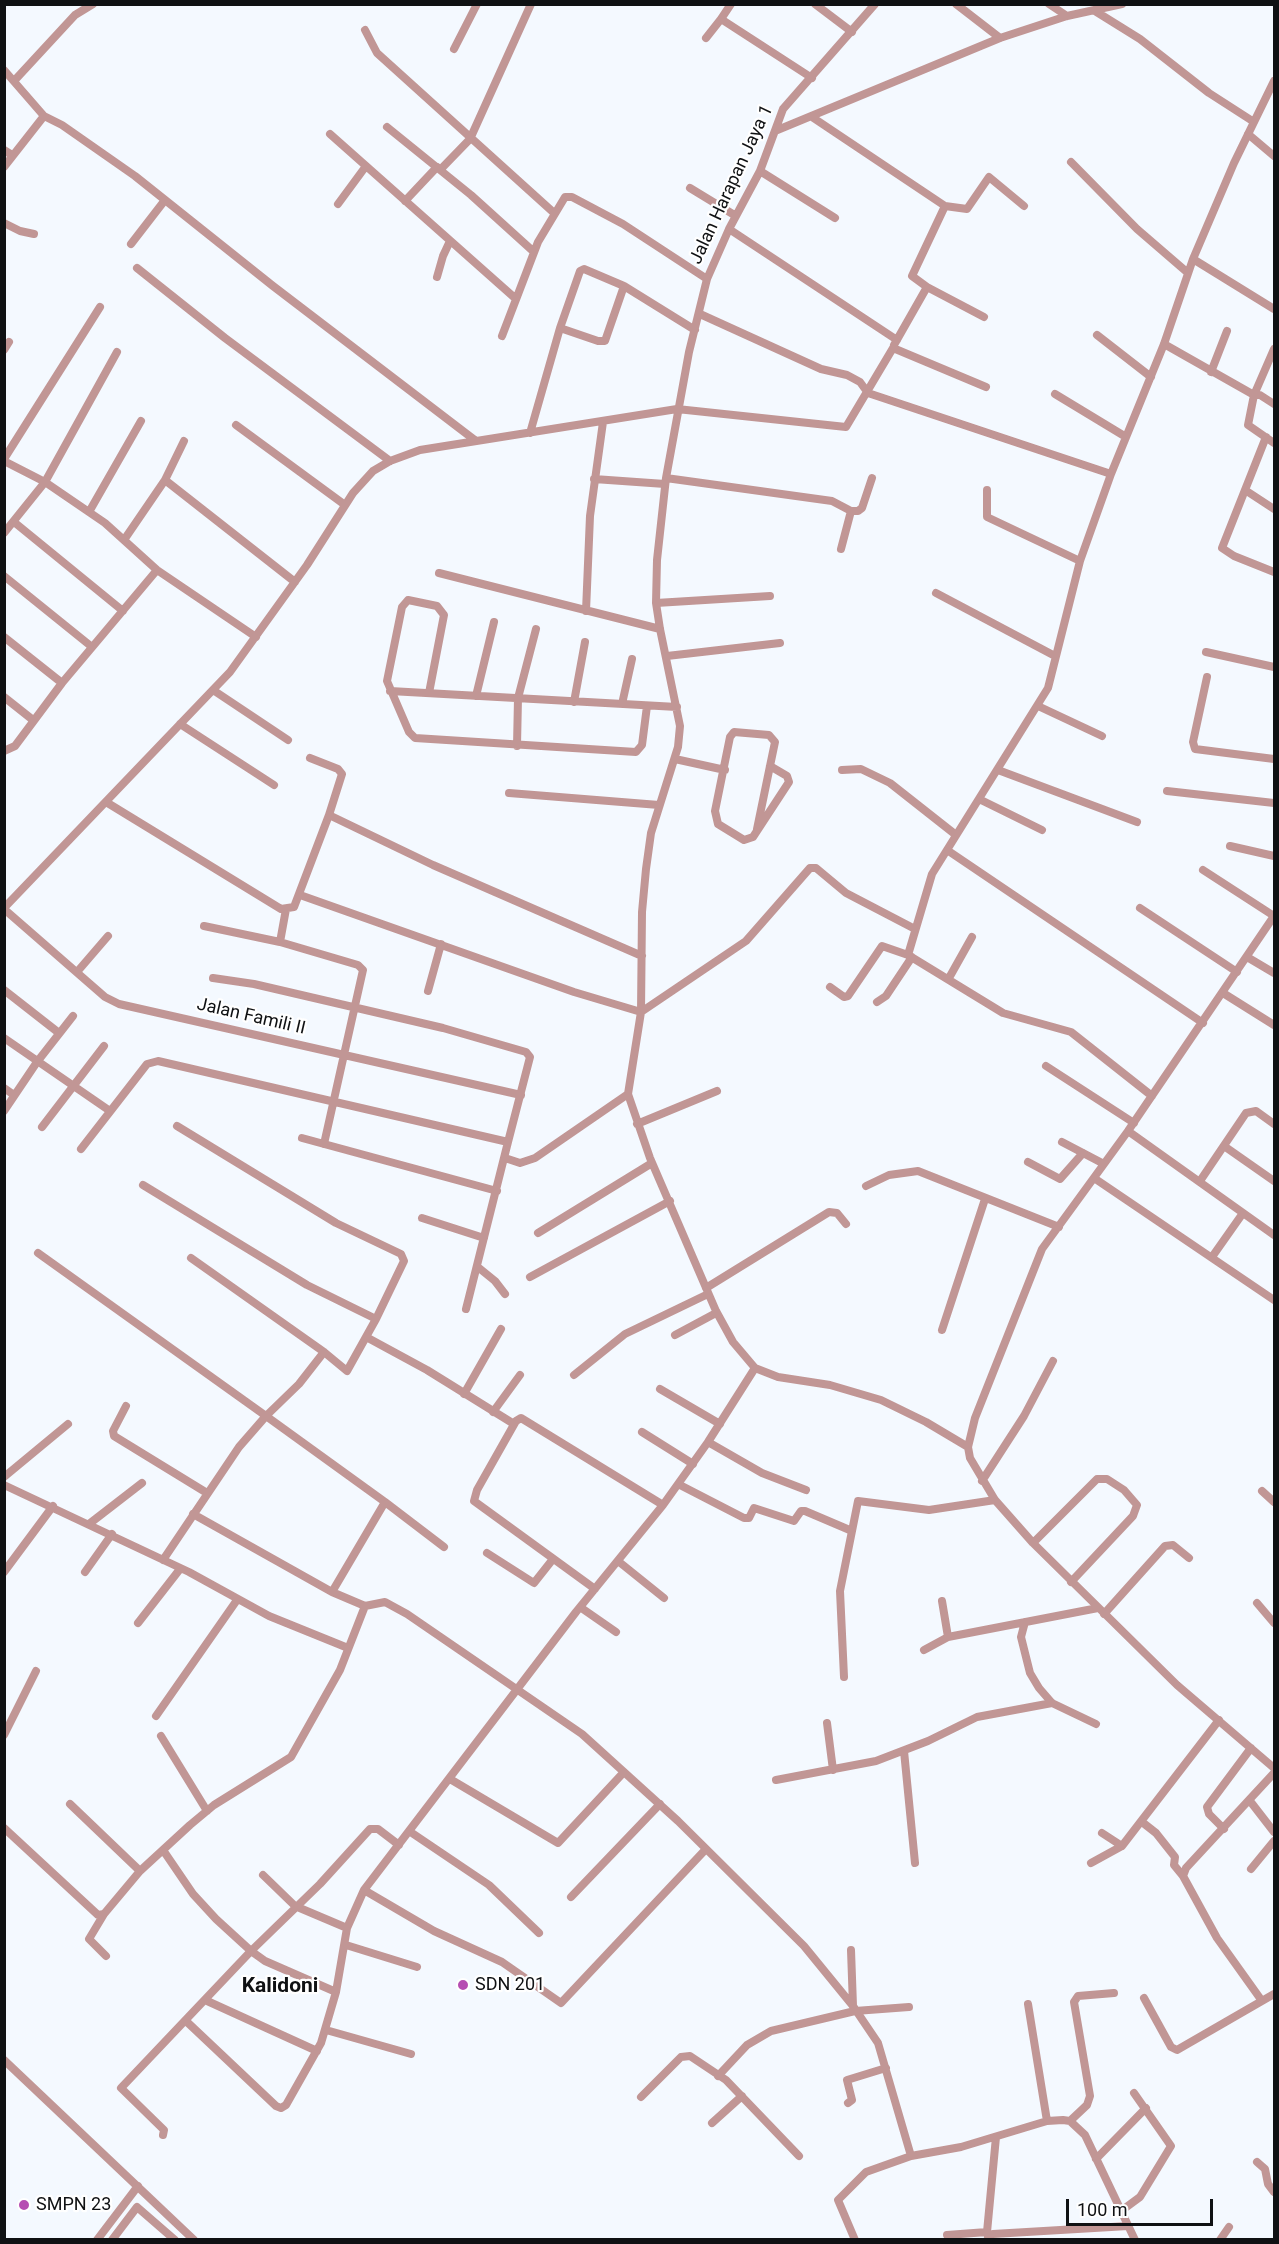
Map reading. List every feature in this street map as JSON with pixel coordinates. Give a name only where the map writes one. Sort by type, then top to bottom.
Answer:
[{"type":"street","points":[[14,81],[75,15],[93,4]]},
{"type":"street","points":[[454,49],[477,4]]},
{"type":"street","points":[[405,201],[470,139],[531,4]]},
{"type":"street","points":[[706,38],[731,4]]},
{"type":"street","points":[[815,4],[852,32]]},
{"type":"street","name":"Jalan Harapan Jaya 1","points":[[628,1094],[641,1012],[642,912],[646,869],[659,805],[675,759],[680,726],[656,603],[657,560],[677,410],[695,330],[707,279],[729,229],[760,171],[783,110],[875,4]]},
{"type":"street","points":[[956,4],[1000,38]]},
{"type":"street","points":[[1049,4],[1067,16]]},
{"type":"street","points":[[776,131],[1000,38],[1067,16],[1122,4]]},
{"type":"street","points":[[1095,11],[1140,39],[1209,93],[1254,122]]},
{"type":"street","points":[[721,19],[812,78]]},
{"type":"street","points":[[365,30],[377,53],[553,212]]},
{"type":"street","points":[[4,70],[44,116],[62,125],[165,200],[476,441]]},
{"type":"street","points":[[877,1002],[886,996],[910,956],[927,886],[946,850],[1048,688],[1080,561],[1112,474],[1164,344],[1193,260],[1248,134],[1274,84]]},
{"type":"street","points":[[4,167],[8,153],[44,116]]},
{"type":"street","points":[[812,117],[945,206],[967,209],[989,177],[1024,206]]},
{"type":"street","points":[[387,127],[439,168],[534,252]]},
{"type":"street","points":[[330,134],[516,299]]},
{"type":"street","points":[[1248,134],[1275,156]]},
{"type":"street","points":[[1071,162],[1137,229],[1188,273]]},
{"type":"street","points":[[338,204],[366,166]]},
{"type":"street","points":[[760,171],[835,218]]},
{"type":"street","points":[[690,188],[736,216]]},
{"type":"street","points":[[502,336],[534,252],[561,200],[572,197],[623,224],[707,279]]},
{"type":"street","points":[[131,244],[165,200]]},
{"type":"street","points":[[945,206],[912,276],[984,317]]},
{"type":"street","points":[[4,223],[20,231],[34,234]]},
{"type":"street","points":[[729,229],[895,344],[986,387]]},
{"type":"street","points":[[437,277],[450,241]]},
{"type":"street","points":[[1193,260],[1275,309]]},
{"type":"street","points":[[137,268],[225,338],[390,461]]},
{"type":"street","points":[[530,433],[560,328],[580,271],[584,269],[624,286],[695,330]]},
{"type":"street","points":[[560,328],[598,341],[605,341],[624,286]]},
{"type":"street","points":[[4,908],[213,690],[256,637],[345,505],[373,471],[390,461],[420,450],[677,410],[846,427],[868,393],[927,286]]},
{"type":"street","points":[[100,307],[4,460],[45,482],[88,512],[157,570],[256,637]]},
{"type":"street","points":[[700,314],[821,369],[855,379],[868,393],[1112,474]]},
{"type":"street","points":[[1211,372],[1227,331]]},
{"type":"street","points":[[1097,335],[1151,377]]},
{"type":"street","points":[[1164,344],[1211,372],[1275,404]]},
{"type":"street","points":[[1275,349],[1254,395],[1248,425],[1275,442]]},
{"type":"street","points":[[4,533],[45,482],[117,352]]},
{"type":"street","points":[[1055,394],[1126,437]]},
{"type":"street","points":[[88,512],[141,421]]},
{"type":"street","points":[[586,611],[594,479],[603,422]]},
{"type":"street","points":[[236,425],[345,505]]},
{"type":"street","points":[[1266,437],[1222,548],[1234,556],[1275,572]]},
{"type":"street","points":[[124,540],[165,480],[184,441]]},
{"type":"street","points":[[594,479],[666,481],[806,496],[832,501],[852,511],[858,511],[862,508],[872,478]]},
{"type":"street","points":[[165,480],[295,582]]},
{"type":"street","points":[[987,490],[987,518],[1080,561]]},
{"type":"street","points":[[1245,490],[1275,509]]},
{"type":"street","points":[[841,549],[852,511]]},
{"type":"street","points":[[14,522],[123,611]]},
{"type":"street","points":[[4,751],[12,750],[62,683],[157,570]]},
{"type":"street","points":[[439,573],[660,629]]},
{"type":"street","points":[[4,576],[93,647]]},
{"type":"street","points":[[936,593],[1055,656]]},
{"type":"street","points":[[656,603],[770,596]]},
{"type":"street","points":[[429,693],[444,615],[437,606],[408,600],[402,607],[387,681],[409,732],[415,738],[636,752],[642,745],[646,706]]},
{"type":"street","points":[[476,696],[494,622]]},
{"type":"street","points":[[517,746],[518,698],[536,629]]},
{"type":"street","points":[[4,637],[62,683]]},
{"type":"street","points":[[574,702],[585,642]]},
{"type":"street","points":[[667,656],[780,643]]},
{"type":"street","points":[[1206,652],[1275,667]]},
{"type":"street","points":[[622,704],[632,659]]},
{"type":"street","points":[[1207,677],[1193,742],[1195,748],[1275,759]]},
{"type":"street","points":[[213,690],[288,740]]},
{"type":"street","points":[[390,691],[677,707]]},
{"type":"street","points":[[4,697],[33,720]]},
{"type":"street","points":[[1038,706],[1102,736]]},
{"type":"street","points":[[180,724],[274,785]]},
{"type":"street","points":[[757,829],[770,766],[775,742],[773,738],[738,732],[730,737],[714,818],[718,824],[744,840],[753,837],[789,782],[787,776],[770,766]]},
{"type":"street","points":[[106,802],[273,904],[286,909],[294,907],[300,895],[342,774],[338,769],[310,758]]},
{"type":"street","points":[[675,759],[725,770]]},
{"type":"street","points":[[842,770],[861,769],[890,783],[956,835]]},
{"type":"street","points":[[998,770],[1137,822]]},
{"type":"street","points":[[1167,791],[1275,802]]},
{"type":"street","points":[[509,793],[659,805]]},
{"type":"street","points":[[979,799],[1042,830]]},
{"type":"street","points":[[329,815],[433,865],[642,956]]},
{"type":"street","points":[[1230,846],[1275,856]]},
{"type":"street","points":[[946,850],[1203,1023]]},
{"type":"street","points":[[300,895],[641,1012],[741,946],[810,868],[816,868],[846,893],[915,929]]},
{"type":"street","points":[[1203,870],[1274,916],[1203,1023],[1036,1260],[975,1418],[968,1447],[970,1458],[982,1481],[995,1500],[1033,1543],[1101,1611],[1219,1720],[1275,1768]]},
{"type":"street","name":"Jalan Famili II","points":[[4,908],[105,997],[119,1004],[521,1095]]},
{"type":"street","points":[[1140,908],[1237,972]]},
{"type":"street","points":[[280,942],[286,909]]},
{"type":"street","points":[[204,926],[280,942],[361,967],[363,970],[336,1100],[324,1144]]},
{"type":"street","points":[[77,972],[108,936]]},
{"type":"street","points":[[949,978],[972,937]]},
{"type":"street","points":[[428,991],[441,944]]},
{"type":"street","points":[[830,987],[844,997],[848,996],[882,946],[910,956],[1003,1013],[1071,1032],[1152,1096]]},
{"type":"street","points":[[1247,957],[1275,973]]},
{"type":"street","points":[[213,978],[443,1028],[526,1052],[530,1057],[466,1309]]},
{"type":"street","points":[[4,990],[59,1033]]},
{"type":"street","points":[[1223,993],[1275,1024]]},
{"type":"street","points":[[4,1111],[37,1062],[73,1016]]},
{"type":"street","points":[[4,1038],[110,1111]]},
{"type":"street","points":[[42,1127],[104,1046]]},
{"type":"street","points":[[81,1149],[147,1064],[158,1061],[336,1100],[508,1142]]},
{"type":"street","points":[[1046,1066],[1275,1235]]},
{"type":"street","points":[[4,1088],[14,1095]]},
{"type":"street","points":[[637,1124],[717,1092]]},
{"type":"street","points":[[505,1158],[520,1163],[535,1158],[628,1094],[652,1163],[716,1313],[733,1342],[755,1368],[778,1377],[830,1385],[881,1400],[926,1422],[968,1447]]},
{"type":"street","points":[[1200,1181],[1249,1111],[1256,1112],[1275,1124]]},
{"type":"street","points":[[177,1126],[336,1223],[401,1254],[404,1261],[368,1338],[347,1371],[324,1352],[191,1258]]},
{"type":"street","points":[[302,1138],[497,1191]]},
{"type":"street","points":[[1062,1142],[1104,1164]]},
{"type":"street","points":[[1224,1146],[1275,1181]]},
{"type":"street","points":[[1028,1162],[1060,1179],[1083,1153]]},
{"type":"street","points":[[538,1233],[652,1163]]},
{"type":"street","points":[[866,1186],[890,1174],[918,1171],[1059,1227]]},
{"type":"street","points":[[1094,1178],[1275,1300]]},
{"type":"street","points":[[142,1185],[307,1285],[376,1319]]},
{"type":"street","points":[[942,1330],[985,1199]]},
{"type":"street","points":[[530,1277],[670,1201]]},
{"type":"street","points":[[574,1376],[625,1334],[707,1291],[829,1212],[837,1213],[846,1224]]},
{"type":"street","points":[[1212,1257],[1243,1213]]},
{"type":"street","points":[[422,1218],[484,1238]]},
{"type":"street","points":[[38,1253],[385,1502],[444,1547]]},
{"type":"street","points":[[478,1268],[493,1279],[505,1294]]},
{"type":"street","points":[[675,1335],[716,1313]]},
{"type":"street","points":[[464,1394],[501,1329]]},
{"type":"street","points":[[368,1338],[427,1370],[514,1424]]},
{"type":"street","points":[[163,1560],[239,1447],[266,1416],[299,1384],[324,1352]]},
{"type":"street","points":[[982,1481],[1024,1416],[1053,1361]]},
{"type":"street","points":[[186,2021],[276,2106],[281,2108],[308,2071],[326,2030],[346,1945],[347,1928],[364,1890],[595,1588],[663,1505],[708,1442],[755,1368]]},
{"type":"street","points":[[493,1412],[520,1375]]},
{"type":"street","points":[[660,1389],[720,1424]]},
{"type":"street","points":[[126,1406],[113,1431],[114,1436],[207,1493]]},
{"type":"street","points":[[595,1588],[474,1501],[477,1490],[514,1424],[521,1418],[663,1505]]},
{"type":"street","points":[[4,1478],[68,1424]]},
{"type":"street","points":[[642,1432],[693,1464]]},
{"type":"street","points":[[708,1442],[762,1473],[806,1490]]},
{"type":"street","points":[[1033,1543],[1097,1479],[1107,1479],[1124,1490],[1137,1504],[1133,1516],[1071,1582]]},
{"type":"street","points":[[89,1524],[142,1483]]},
{"type":"street","points":[[678,1484],[744,1518],[749,1518],[754,1508],[794,1521],[801,1511],[852,1531]]},
{"type":"street","points":[[4,1485],[112,1534],[269,1616],[348,1648]]},
{"type":"street","points":[[1262,1491],[1275,1502]]},
{"type":"street","points":[[844,1677],[840,1591],[856,1504],[860,1500],[929,1510],[995,1500]]},
{"type":"street","points":[[332,1592],[385,1502]]},
{"type":"street","points":[[4,1572],[53,1506]]},
{"type":"street","points":[[193,1514],[332,1592],[365,1606],[385,1602],[395,1606],[582,1734],[660,1804],[804,1946],[854,2009],[878,2043],[911,2156]]},
{"type":"street","points":[[85,1572],[112,1534]]},
{"type":"street","points":[[924,1650],[948,1637],[1025,1622],[1101,1611],[1165,1546],[1173,1545],[1189,1558]]},
{"type":"street","points":[[487,1553],[534,1583],[553,1559]]},
{"type":"street","points":[[618,1561],[664,1598]]},
{"type":"street","points":[[138,1623],[180,1569]]},
{"type":"street","points":[[156,1716],[237,1600]]},
{"type":"street","points":[[942,1601],[948,1637]]},
{"type":"street","points":[[1257,1603],[1275,1623]]},
{"type":"street","points":[[106,1956],[89,1939],[104,1914],[140,1871],[207,1811],[291,1757],[330,1689],[365,1606]]},
{"type":"street","points":[[580,1608],[616,1632]]},
{"type":"street","points":[[1025,1622],[1021,1637],[1030,1673],[1052,1703],[1096,1724]]},
{"type":"street","points":[[4,1735],[36,1671]]},
{"type":"street","points":[[776,1780],[876,1761],[904,1751],[977,1717],[1052,1703]]},
{"type":"street","points":[[1091,1863],[1122,1846],[1219,1720]]},
{"type":"street","points":[[827,1723],[833,1770]]},
{"type":"street","points":[[161,1736],[207,1811]]},
{"type":"street","points":[[1224,1829],[1209,1814],[1207,1807],[1251,1748]]},
{"type":"street","points":[[904,1751],[915,1863]]},
{"type":"street","points":[[450,1779],[558,1844],[624,1772]]},
{"type":"street","points":[[1183,1876],[1186,1868],[1275,1773]]},
{"type":"street","points":[[1250,1801],[1275,1832]]},
{"type":"street","points":[[70,1804],[140,1871]]},
{"type":"street","points":[[571,1897],[660,1804]]},
{"type":"street","points":[[1142,1822],[1156,1833],[1175,1857],[1174,1865],[1183,1876],[1217,1938],[1262,2001]]},
{"type":"street","points":[[4,1828],[98,1915],[104,1914]]},
{"type":"street","points":[[163,2134],[164,2130],[121,2088],[295,1906],[320,1884],[370,1829],[378,1829],[399,1845]]},
{"type":"street","points":[[409,1831],[489,1885],[539,1933]]},
{"type":"street","points":[[1102,1833],[1115,1838],[1122,1846]]},
{"type":"street","points":[[1251,1869],[1275,1841]]},
{"type":"street","points":[[364,1890],[434,1931],[502,1962],[561,2003],[706,1849]]},
{"type":"street","points":[[163,1850],[201,1902],[251,1952],[265,1961],[336,1992]]},
{"type":"street","points":[[263,1875],[295,1906],[347,1928]]},
{"type":"street","points":[[346,1945],[417,1967]]},
{"type":"street","points":[[851,1950],[854,2009]]},
{"type":"street","points":[[1070,2121],[1087,2105],[1090,2096],[1074,2002],[1078,1996],[1114,1993]]},
{"type":"street","points":[[1144,1998],[1171,2047],[1177,2050],[1275,1994]]},
{"type":"street","points":[[205,2000],[317,2051]]},
{"type":"street","points":[[1028,2004],[1047,2121]]},
{"type":"street","points":[[718,2076],[747,2046],[771,2031],[854,2009],[909,2007]]},
{"type":"street","points":[[326,2030],[411,2054]]},
{"type":"street","points":[[641,2097],[681,2057],[686,2055],[718,2076],[742,2096],[799,2156]]},
{"type":"street","points":[[4,2060],[194,2240]]},
{"type":"street","points":[[848,2103],[852,2100],[847,2080],[886,2068]]},
{"type":"street","points":[[1121,2211],[1140,2197],[1171,2146],[1134,2093]]},
{"type":"street","points":[[712,2123],[742,2096]]},
{"type":"street","points":[[1096,2160],[1146,2108]]},
{"type":"street","points":[[855,2240],[838,2200],[866,2172],[911,2156],[962,2147],[1047,2121],[1070,2121],[1085,2135],[1135,2240]]},
{"type":"street","points":[[987,2236],[996,2137]]},
{"type":"street","points":[[1257,2162],[1265,2169],[1268,2184],[1275,2192]]},
{"type":"street","points":[[97,2240],[138,2186]]},
{"type":"street","points":[[112,2240],[137,2207],[175,2240]]},
{"type":"street","points":[[946,2235],[1054,2236],[1128,2226]]},
{"type":"street","points":[[1220,2240],[1229,2227]]},
{"type":"place","name":"SDN 201","points":[[463,1985]]},
{"type":"place","name":"SMPN 23","points":[[24,2205]]},
{"type":"district","name":"Kalidoni","points":[[280,1987]]}]
